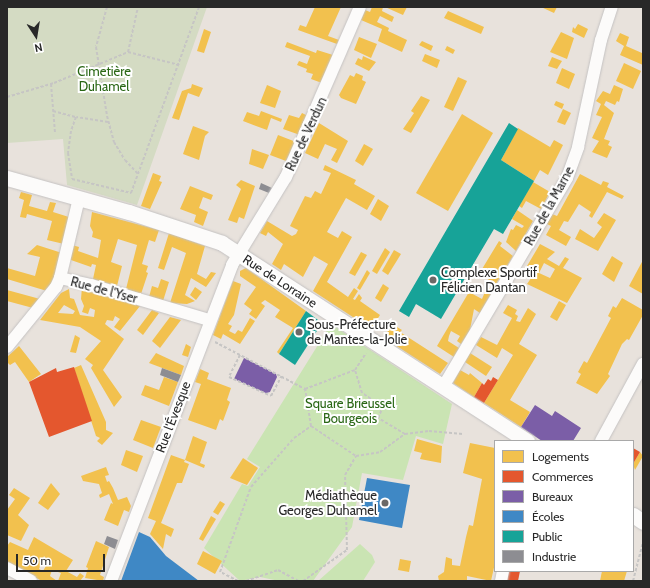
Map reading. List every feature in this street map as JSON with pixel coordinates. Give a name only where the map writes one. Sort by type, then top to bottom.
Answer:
[{"type":"street","name":"Rue de Verdun","points":[[239,254],[286,177],[360,7]]},
{"type":"street","name":"Rue de la Marne","points":[[443,387],[567,178],[578,147],[601,40],[612,7]]},
{"type":"street","name":"Rue de Lorraine","points":[[7,178],[80,198],[222,243],[524,440]]},
{"type":"street","points":[[60,278],[80,198]]},
{"type":"street","name":"Rue l'Évesque","points":[[111,581],[209,320],[232,265],[239,254]]},
{"type":"street","name":"Rue de l'Yser","points":[[7,347],[56,287],[60,278],[92,285],[209,320]]},
{"type":"street","points":[[602,440],[643,364]]},
{"type":"street","points":[[634,516],[643,522]]},
{"type":"street","points":[[7,568],[26,580]]},
{"type":"path","points":[[107,7],[96,47],[108,122],[114,142],[124,160],[138,174]]},
{"type":"path","points":[[128,52],[138,7]]},
{"type":"path","points":[[76,117],[71,131],[68,153],[72,179],[131,193],[199,7]]},
{"type":"path","points":[[7,97],[51,84],[128,52],[179,65]]},
{"type":"path","points":[[51,84],[55,133]]},
{"type":"path","points":[[53,111],[76,117],[108,122]]},
{"type":"path","points":[[203,336],[305,388],[355,370],[374,343]]},
{"type":"path","points":[[240,355],[229,377],[270,396],[282,375]]},
{"type":"path","points":[[355,370],[362,393],[384,407],[378,418],[405,434]]},
{"type":"path","points":[[305,388],[311,426],[356,456],[380,452],[405,434],[429,431],[463,434]]},
{"type":"path","points":[[238,581],[220,572],[250,487],[294,438],[311,426]]},
{"type":"path","points":[[303,581],[347,550],[345,475],[356,456]]},
{"type":"path","points":[[633,581],[643,542]]},
{"type":"path","points":[[246,581],[278,570],[299,581]]},
{"type":"green space","name":"Cimetière Duhamel","points":[[7,7],[207,7],[137,205],[67,185],[63,139],[7,143]]},
{"type":"green space","name":"Square Brieussel Bourgeois","points":[[331,324],[452,404],[443,444],[416,436],[403,480],[362,473],[352,527],[313,581],[279,581],[260,577],[240,581],[204,548],[242,484],[248,486],[260,467],[247,459]]},
{"type":"green space","points":[[360,544],[372,555],[375,562],[363,581],[318,581]]},
{"type":"building: Logements","points":[[315,7],[341,7],[328,36],[339,40],[337,44],[298,30],[300,25],[306,27]]},
{"type":"building: Logements","points":[[372,7],[383,7],[382,11],[394,17],[392,22],[380,16],[377,22],[389,28],[388,31],[407,40],[402,52],[378,41],[382,29],[361,20],[365,10],[370,12]]},
{"type":"building: Logements","points":[[385,7],[407,7],[403,15]]},
{"type":"building: Logements","points":[[541,7],[557,7],[554,13]]},
{"type":"building: Logements","points":[[448,11],[484,27],[481,34],[444,18]]},
{"type":"building: Logements","points":[[578,24],[588,29],[584,38],[572,32],[573,27],[575,29]]},
{"type":"building: Logements","points":[[204,29],[211,32],[204,53],[197,51]]},
{"type":"building: Logements","points":[[561,32],[574,38],[567,59],[550,52]]},
{"type":"building: Logements","points":[[620,33],[629,37],[626,46],[642,53],[643,50],[643,65],[620,55],[624,46],[616,41]]},
{"type":"building: Logements","points":[[359,37],[377,44],[371,58],[354,50]]},
{"type":"building: Logements","points":[[422,41],[433,46],[431,51],[419,45]]},
{"type":"building: Logements","points":[[287,42],[316,53],[317,50],[333,55],[322,83],[311,79],[313,74],[306,72],[307,69],[297,65],[299,61],[307,64],[310,56],[285,47]]},
{"type":"building: Logements","points":[[447,46],[455,50],[453,54],[445,50]]},
{"type":"building: Logements","points":[[425,54],[440,60],[437,68],[422,61]]},
{"type":"building: Logements","points":[[363,56],[376,62],[369,71],[355,64],[358,58],[362,60]]},
{"type":"building: Logements","points":[[552,57],[562,61],[557,69],[548,66]]},
{"type":"building: Logements","points":[[624,63],[641,71],[633,89],[616,81]]},
{"type":"building: Logements","points":[[562,68],[575,74],[569,89],[556,83]]},
{"type":"building: Logements","points":[[356,73],[363,76],[362,80],[366,82],[356,104],[341,98],[339,95],[350,75],[354,77]]},
{"type":"building: Logements","points":[[458,77],[467,81],[453,111],[444,107]]},
{"type":"building: Logements","points":[[192,84],[203,88],[199,97],[188,93],[179,120],[172,118],[182,91],[191,88]]},
{"type":"building: Logements","points":[[267,85],[281,91],[275,108],[260,103]]},
{"type":"building: Logements","points":[[614,85],[623,89],[619,102],[617,101],[615,105],[606,101],[604,105],[614,113],[604,139],[610,141],[608,145],[612,147],[607,158],[592,152],[599,141],[592,138],[602,117],[596,115],[601,104],[596,101],[603,91],[610,94]]},
{"type":"building: Logements","points":[[421,96],[430,100],[411,133],[403,129],[414,113],[411,111]]},
{"type":"building: Logements","points":[[556,101],[564,104],[562,109],[554,105]]},
{"type":"building: Logements","points":[[563,109],[571,113],[565,125],[557,122]]},
{"type":"building: Logements","points":[[261,111],[282,119],[281,122],[271,118],[267,130],[243,121],[247,112],[259,116]]},
{"type":"building: Logements","points":[[302,113],[308,116],[300,135],[283,129],[289,115],[299,118]]},
{"type":"building: Logements","points":[[462,114],[493,133],[448,211],[416,193]]},
{"type":"building: Logements","points":[[319,123],[348,141],[337,163],[331,160],[337,149],[325,144],[318,159],[305,153]]},
{"type":"building: Logements","points":[[193,126],[209,132],[205,136],[199,160],[183,154]]},
{"type":"building: Logements","points":[[518,128],[550,147],[554,140],[563,145],[548,175],[540,170],[534,181],[501,160]]},
{"type":"building: Logements","points":[[278,135],[296,142],[286,161],[270,155]]},
{"type":"building: Logements","points":[[364,144],[373,149],[363,166],[355,161]]},
{"type":"building: Logements","points":[[252,149],[269,155],[263,169],[249,164]]},
{"type":"building: Logements","points":[[325,165],[356,180],[354,184],[375,196],[367,210],[346,198],[327,232],[338,238],[342,231],[352,237],[327,282],[348,297],[354,288],[358,291],[353,299],[355,300],[359,294],[362,298],[360,301],[380,315],[371,329],[313,291],[328,264],[314,256],[303,277],[284,264],[281,270],[272,264],[283,244],[268,232],[266,236],[260,233],[267,221],[292,236],[296,234],[298,230],[290,226],[305,196],[311,198],[315,191],[321,194],[331,173],[323,170]]},
{"type":"building: Logements","points":[[153,173],[161,176],[159,181],[162,182],[150,209],[141,206]]},
{"type":"building: Logements","points":[[580,174],[601,185],[603,181],[609,183],[607,187],[624,196],[622,199],[607,192],[592,218],[589,216],[591,212],[579,204],[568,222],[564,221],[559,230],[571,237],[566,246],[546,235],[551,226],[547,224],[552,214],[557,216]]},
{"type":"building: Logements","points":[[241,180],[255,186],[244,219],[239,217],[237,223],[228,220],[241,189],[236,185]]},
{"type":"building: Logements","points":[[533,182],[550,192],[541,209],[526,201],[522,208],[519,206]]},
{"type":"building: Logements","points":[[190,186],[213,195],[211,200],[203,197],[199,208],[208,212],[203,226],[194,222],[196,215],[180,209]]},
{"type":"building: Logements","points":[[21,192],[32,195],[29,206],[47,211],[50,202],[56,203],[53,212],[72,218],[64,244],[47,240],[52,221],[27,214],[26,218],[20,217],[24,200],[19,198]]},
{"type":"building: Logements","points":[[378,199],[389,206],[381,221],[370,214]]},
{"type":"building: Logements","points":[[517,210],[533,221],[516,251],[506,242],[511,229],[513,230],[516,225],[522,228],[524,226],[512,219]]},
{"type":"building: Logements","points":[[92,212],[159,230],[155,242],[149,240],[142,264],[148,266],[146,272],[148,273],[141,294],[126,289],[137,245],[118,239],[111,262],[122,266],[117,286],[93,279],[96,265],[92,264],[91,267],[68,259],[72,245],[79,247],[78,251],[98,258],[101,240],[92,237],[93,232],[90,226]]},
{"type":"building: Logements","points":[[604,213],[616,220],[598,251],[575,239],[580,229],[594,238],[602,227],[597,223]]},
{"type":"building: Logements","points":[[169,233],[205,246],[197,274],[206,279],[211,272],[216,273],[206,287],[191,278],[185,295],[195,301],[187,304],[170,303],[186,253],[172,247],[164,270],[158,268]]},
{"type":"building: Logements","points":[[499,241],[502,243],[500,246],[513,256],[496,284],[479,274]]},
{"type":"building: Logements","points":[[540,244],[555,252],[547,259],[559,266],[565,257],[569,259],[563,268],[582,278],[567,303],[527,284],[536,271],[527,266]],"holes":[[[544,263],[555,269],[550,278],[539,273]]]},
{"type":"building: Logements","points":[[37,245],[62,253],[54,282],[47,291],[7,279],[7,268],[35,276],[40,257],[27,254]]},
{"type":"building: Logements","points":[[385,248],[390,252],[377,274],[372,271]]},
{"type":"building: Logements","points":[[394,250],[401,254],[388,275],[382,271]]},
{"type":"building: Logements","points":[[361,252],[367,255],[355,276],[349,273]]},
{"type":"building: Logements","points":[[612,256],[623,263],[614,282],[602,274]]},
{"type":"building: Logements","points":[[643,260],[643,294],[629,286]]},
{"type":"building: Logements","points":[[246,268],[306,311],[279,354],[277,352],[293,328],[275,317],[280,310],[265,300],[261,303],[265,306],[256,319],[249,314],[252,310],[244,304],[256,287],[240,276],[240,271]]},
{"type":"building: Logements","points":[[367,270],[370,273],[360,290],[357,288]]},
{"type":"building: Logements","points":[[161,279],[169,282],[163,301],[149,297],[152,286],[158,288]]},
{"type":"building: Logements","points":[[233,281],[241,284],[234,315],[228,324],[232,326],[229,331],[235,334],[238,330],[242,332],[250,318],[255,321],[240,344],[223,334],[221,339],[213,335]]},
{"type":"building: Logements","points":[[383,284],[389,288],[381,302],[375,298]]},
{"type":"building: Logements","points":[[82,287],[140,306],[120,331],[114,327],[120,319],[115,316],[113,321],[107,320],[105,324],[124,339],[103,370],[122,397],[114,407],[91,368],[93,365],[85,359],[101,341],[80,327],[40,320],[61,293],[69,289],[70,298],[74,299],[80,315],[94,317],[95,310],[90,308],[88,314],[82,312],[84,306],[81,299]],"holes":[[[64,305],[75,311],[73,314],[58,313]]]},
{"type":"building: Logements","points":[[195,287],[202,292],[196,300],[190,295]]},
{"type":"building: Logements","points":[[487,287],[493,290],[480,313],[474,309],[470,330],[461,344],[457,341],[460,336],[451,331],[448,341],[459,348],[454,357],[437,346],[469,292],[482,299]]},
{"type":"building: Logements","points":[[7,290],[40,299],[33,308],[7,301]]},
{"type":"building: Logements","points":[[622,298],[643,310],[643,315],[629,340],[627,339],[622,344],[608,374],[610,376],[597,394],[576,383],[581,374],[578,372],[584,361],[587,363],[611,318],[608,316],[613,306],[616,308]]},
{"type":"building: Logements","points":[[559,301],[566,305],[557,321],[550,317]]},
{"type":"building: Logements","points":[[508,305],[517,310],[515,314],[518,316],[516,321],[520,322],[528,308],[536,314],[519,344],[537,355],[510,400],[530,412],[521,427],[484,403],[513,355],[502,348],[497,358],[476,345],[481,337],[497,345],[512,318],[503,313]]},
{"type":"building: Logements","points":[[152,310],[159,313],[143,335],[137,330]]},
{"type":"building: Logements","points":[[170,317],[181,320],[160,348],[152,341]]},
{"type":"building: Logements","points":[[392,324],[402,330],[400,332],[448,363],[440,374],[384,338]]},
{"type":"building: Logements","points":[[75,335],[80,338],[76,353],[70,352]]},
{"type":"building: Logements","points":[[186,344],[191,347],[188,357],[182,355]]},
{"type":"building: Logements","points":[[19,346],[41,374],[29,382],[15,362],[10,365],[7,362],[7,357]]},
{"type":"building: Logements","points":[[156,353],[184,366],[181,375],[149,363]]},
{"type":"building: Logements","points":[[470,353],[492,367],[486,376],[465,362]]},
{"type":"building: Logements","points":[[81,365],[106,422],[106,430],[113,433],[102,445],[97,441],[100,438],[96,436],[74,368]]},
{"type":"building: Logements","points":[[200,369],[209,373],[207,379],[231,388],[227,400],[230,402],[223,421],[220,419],[216,430],[188,420],[201,384],[195,382]]},
{"type":"building: Logements","points":[[460,370],[469,375],[470,373],[482,383],[474,397],[453,383]]},
{"type":"building: Logements","points":[[164,377],[178,382],[169,406],[141,395],[145,385],[159,390]]},
{"type":"building: Logements","points":[[141,420],[161,427],[153,448],[133,440]]},
{"type":"building: Logements","points":[[193,436],[207,442],[200,463],[205,465],[204,468],[185,460]]},
{"type":"building: Logements","points":[[417,439],[442,446],[441,463],[420,459],[422,453],[414,451]]},
{"type":"building: Logements","points":[[470,443],[494,448],[494,568],[491,581],[467,576],[467,581],[439,581],[438,576],[444,572],[446,557],[452,559],[452,565],[460,566],[469,525],[473,526],[482,479],[463,473]]},
{"type":"building: Logements","points":[[126,450],[143,456],[137,472],[121,465]]},
{"type":"building: Logements","points":[[640,452],[643,456],[635,470],[634,462]]},
{"type":"building: Logements","points":[[171,455],[185,460],[184,462],[189,464],[182,483],[177,483],[161,523],[174,529],[171,537],[166,534],[163,549],[150,534],[156,521],[148,518]]},
{"type":"building: Logements","points":[[243,458],[258,468],[247,485],[230,478]]},
{"type":"building: Logements","points":[[106,467],[109,475],[105,476],[107,482],[109,481],[118,500],[127,497],[131,506],[129,512],[124,510],[118,526],[104,520],[111,503],[113,504],[109,494],[100,498],[99,495],[102,493],[99,484],[83,481],[81,476]]},
{"type":"building: Logements","points":[[51,483],[60,494],[48,510],[38,503]]},
{"type":"building: Logements","points":[[14,488],[30,498],[18,515],[29,525],[21,541],[7,535],[7,510],[15,499],[9,495]]},
{"type":"building: Logements","points":[[220,501],[225,504],[218,515],[213,512]]},
{"type":"building: Logements","points":[[211,516],[216,519],[203,541],[199,539]]},
{"type":"building: Logements","points":[[34,537],[73,560],[66,571],[77,577],[80,573],[84,576],[80,581],[58,581],[61,573],[52,570],[50,576],[57,581],[42,581],[7,563],[7,546],[10,542],[28,550]],"holes":[[[44,556],[49,561],[43,571],[39,569]]]},
{"type":"building: Logements","points":[[96,541],[109,547],[100,575],[104,577],[103,581],[85,578],[88,568],[86,567]]},
{"type":"building: Logements","points":[[203,551],[222,561],[215,574],[197,564]]},
{"type":"building: Logements","points":[[400,559],[411,561],[409,572],[398,570]]},
{"type":"building: Logements","points":[[602,572],[627,572],[624,581],[600,581]]},
{"type":"building: Commerces","points":[[74,367],[92,421],[49,437],[29,382],[56,368],[57,372]]},
{"type":"building: Commerces","points":[[493,377],[498,380],[484,403],[474,397],[482,383],[484,385],[488,379],[491,381]]},
{"type":"building: Commerces","points":[[634,449],[640,452],[634,462]]},
{"type":"building: Commerces","points":[[509,572],[520,572],[518,581],[506,581]]},
{"type":"building: Bureaux","points":[[244,358],[276,374],[277,377],[270,392],[266,393],[234,379]]},
{"type":"building: Bureaux","points":[[535,405],[552,416],[555,411],[581,428],[574,440],[540,440],[521,427]]},
{"type":"building: Écoles","name":"Médiathèque Georges Duhamel","points":[[367,478],[410,485],[402,528],[359,520]]},
{"type":"building: Écoles","points":[[139,532],[150,537],[166,556],[199,581],[121,581]]},
{"type":"building: Public","points":[[509,123],[518,129],[501,160],[534,181],[503,234],[494,229],[441,319],[416,304],[409,317],[399,311]]},
{"type":"building: Public","points":[[306,311],[322,323],[295,365],[279,354]]},
{"type":"building: Industrie","points":[[261,183],[272,188],[269,193],[259,189]]},
{"type":"building: Industrie","points":[[162,368],[181,375],[178,382],[160,375]]},
{"type":"building: Industrie","points":[[107,536],[118,540],[115,549],[104,544]]},
{"type":"place","name":"Complexe Sportif Félicien Dantan","points":[[433,280]]},
{"type":"place","name":"Sous-Préfecture de Mantes-la-Jolie","points":[[299,332]]},
{"type":"place","name":"Médiathèque Georges Duhamel","points":[[385,503]]}]
